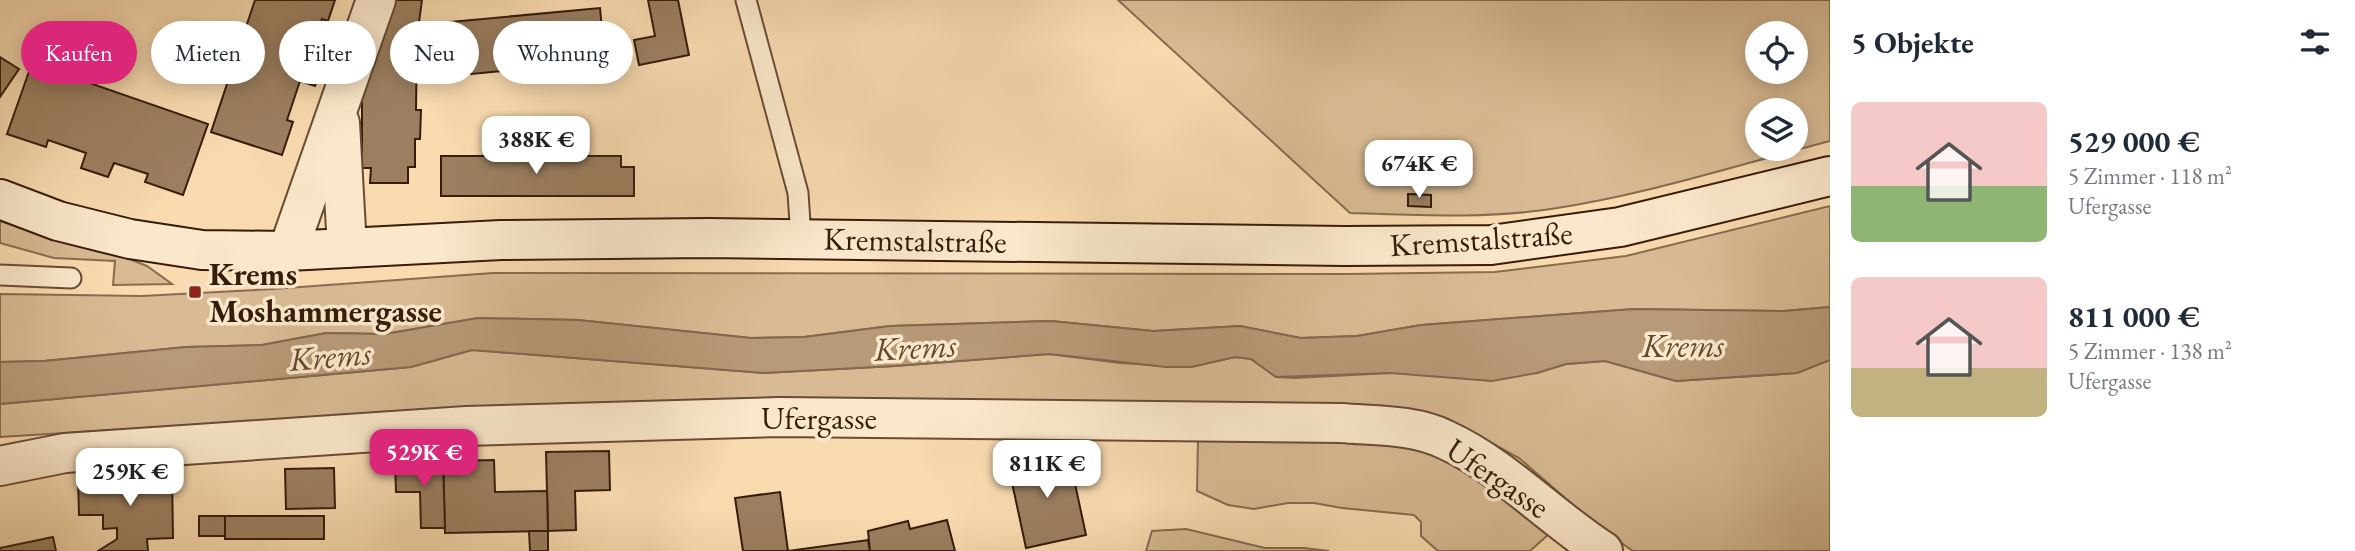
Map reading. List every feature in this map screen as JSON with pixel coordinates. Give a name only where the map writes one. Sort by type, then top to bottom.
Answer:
[{"type":"street","points":[[288,251],[376,0]]},
{"type":"street","points":[[339,103],[347,248]]},
{"type":"street","name":"Kremstalstraße","points":[[0,199],[58,221],[130,239],[202,250],[288,251],[501,240],[801,238],[1345,246],[1491,245],[1620,227],[1830,176]]},
{"type":"street","name":"Ufergasse","points":[[0,466],[65,453],[466,426],[779,417],[1341,423],[1406,428],[1446,439],[1499,472],[1603,551]]},
{"type":"lane","points":[[746,0],[798,193],[801,238]]},
{"type":"lane","points":[[0,275],[71,278]]},
{"type":"shaded area","points":[[1118,0],[1830,0],[1830,141],[1808,147],[1808,98],[1745,98],[1745,161],[1756,161],[1656,188],[1551,209],[1476,215],[1350,213]]},
{"type":"shaded area","points":[[1830,206],[1830,307],[1784,311],[1634,309],[1421,325],[1357,336],[1300,338],[1240,326],[1153,331],[1051,321],[890,326],[804,337],[751,338],[578,320],[478,318],[385,334],[326,333],[262,345],[186,347],[44,361],[0,362],[0,294],[142,296],[493,273],[1495,272],[1626,256]]},
{"type":"shaded area","points":[[0,221],[52,239],[119,255],[147,266],[172,284],[113,285],[115,261],[54,258],[0,243]]},
{"type":"shaded area","points":[[472,350],[764,373],[1049,354],[1120,363],[1191,367],[1235,357],[1251,359],[1276,377],[1295,378],[1390,373],[1537,373],[1566,364],[1605,361],[1676,381],[1797,373],[1830,360],[1830,551],[1633,551],[1601,529],[1519,458],[1461,426],[781,400],[467,408],[0,437],[0,404],[411,367]]},
{"type":"shaded area","points":[[1198,438],[1403,443],[1439,455],[1489,486],[1550,533],[1530,551],[1438,551],[1421,536],[1421,522],[1414,515],[1314,503],[1288,503],[1254,509],[1228,505],[1197,491]]},
{"type":"shaded area","points":[[1186,529],[1265,548],[1329,551],[1146,551],[1152,531]]},
{"type":"water","name":"Krems","points":[[1830,307],[1830,360],[1797,373],[1676,381],[1605,361],[1566,364],[1537,373],[1492,381],[1390,373],[1276,377],[1251,359],[1235,357],[1191,367],[1166,367],[1049,354],[764,373],[472,350],[411,367],[0,404],[0,362],[44,361],[186,347],[262,345],[326,333],[385,334],[478,318],[578,320],[751,338],[804,337],[890,326],[1051,321],[1153,331],[1240,326],[1301,338],[1357,336],[1421,325],[1634,309],[1784,311]]},
{"type":"building","points":[[255,0],[335,0],[328,21],[279,21],[279,84],[299,84],[287,120],[293,122],[282,155],[211,132],[227,84],[265,84],[265,21],[248,21]]},
{"type":"building","points":[[394,0],[422,0],[419,21],[390,21],[390,84],[416,84],[416,110],[421,110],[420,139],[415,139],[415,167],[408,167],[408,183],[370,183],[371,168],[362,168],[362,90],[364,84],[376,84],[376,51]]},
{"type":"building","points":[[648,0],[678,0],[689,55],[639,65],[634,40],[655,36]]},
{"type":"building","points":[[600,8],[601,21],[493,21],[493,72],[479,73],[479,21],[461,21]]},
{"type":"building","points":[[0,57],[19,69],[0,97]]},
{"type":"building","points":[[25,84],[93,84],[208,124],[183,195],[145,182],[148,174],[114,163],[108,177],[81,168],[86,153],[48,140],[46,147],[7,134]]},
{"type":"building","points":[[519,148],[549,148],[549,156],[621,156],[621,167],[634,167],[634,196],[441,196],[441,156],[519,156]]},
{"type":"building","points":[[1408,194],[1431,195],[1431,207],[1408,206]]},
{"type":"building","points":[[609,451],[610,490],[575,491],[576,530],[548,531],[546,452]]},
{"type":"building","points":[[1068,451],[1086,535],[1026,548],[1008,464]]},
{"type":"building","points":[[494,460],[495,492],[547,491],[548,531],[445,533],[443,461]]},
{"type":"building","points":[[443,461],[445,528],[421,528],[420,492],[396,492],[395,462]]},
{"type":"building","points":[[334,468],[335,508],[286,509],[285,469]]},
{"type":"building","points":[[172,475],[173,538],[147,539],[148,551],[98,551],[117,539],[117,528],[103,529],[103,515],[79,515],[78,478]]},
{"type":"building","points":[[780,492],[788,551],[743,551],[735,498]]},
{"type":"building","points":[[199,516],[225,516],[225,536],[199,536]]},
{"type":"building","points":[[225,516],[324,516],[324,539],[225,539]]},
{"type":"building","points":[[947,520],[955,551],[870,551],[868,531],[908,521],[910,529]]},
{"type":"building","points":[[529,531],[548,531],[548,551],[530,551]]},
{"type":"building","points":[[53,537],[56,551],[0,551],[0,548]]},
{"type":"building","points":[[868,540],[870,551],[788,551]]},
{"type":"place","name":"Krems Moshammergasse","points":[[195,292]]}]
